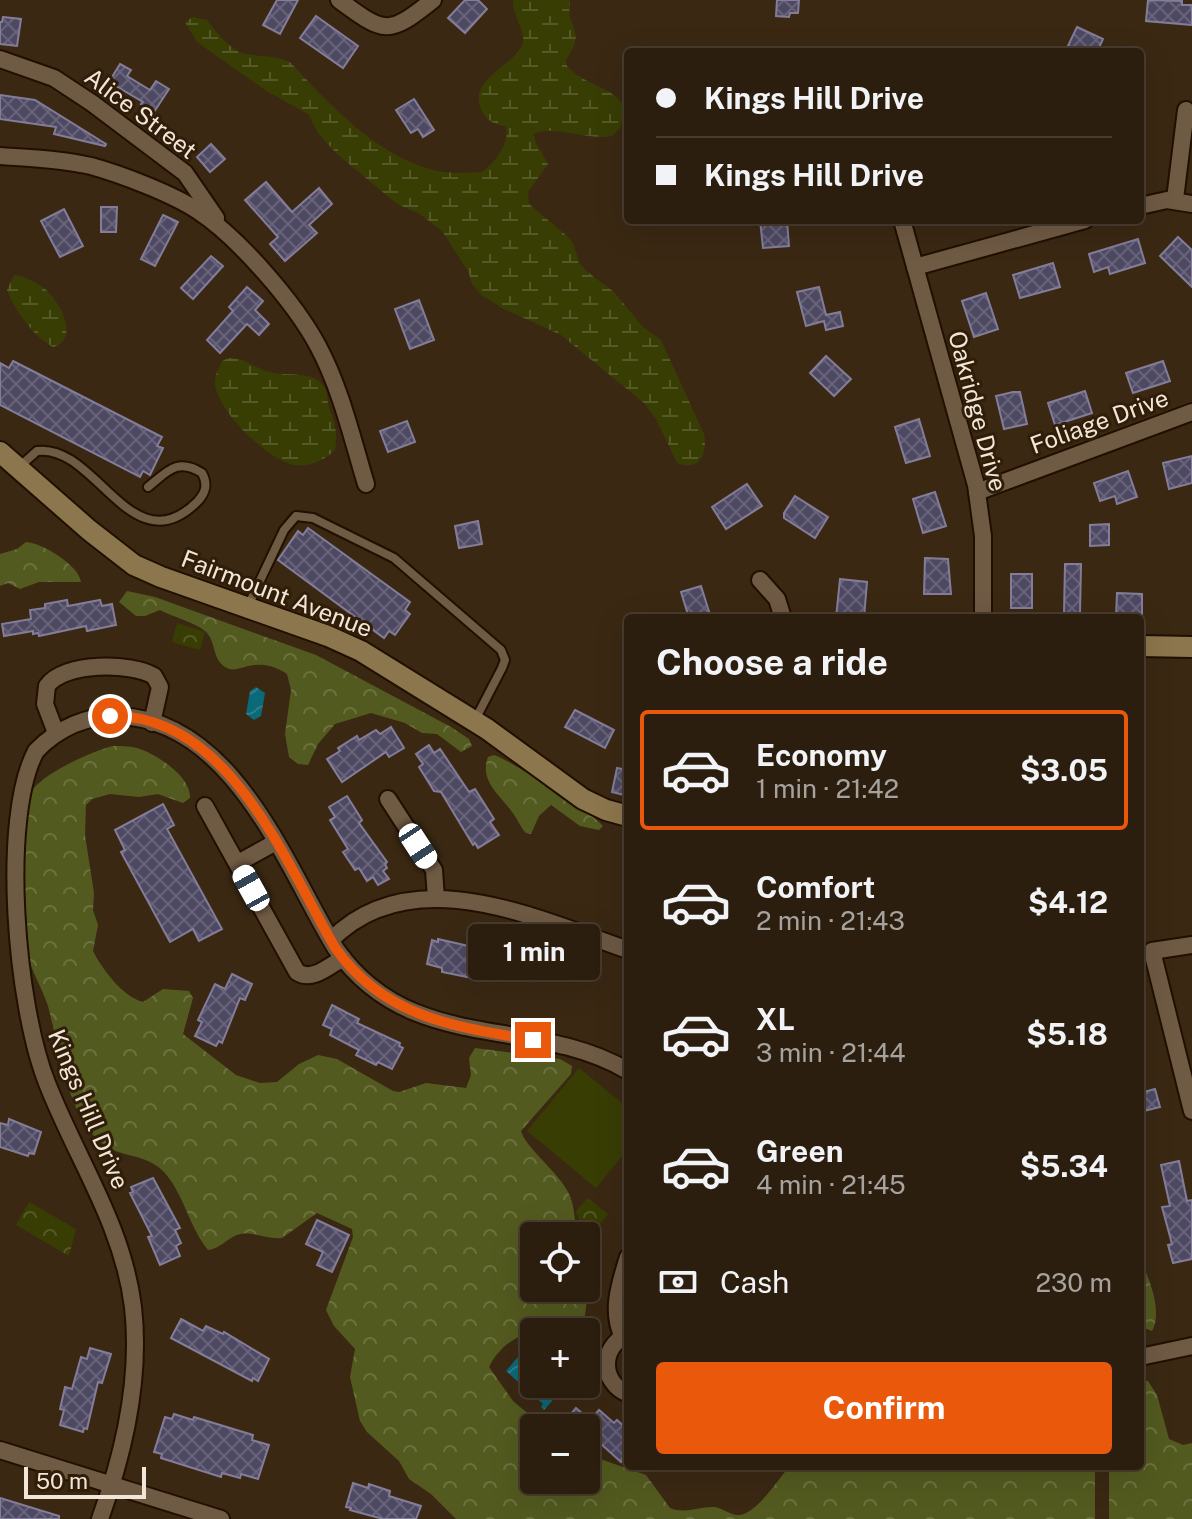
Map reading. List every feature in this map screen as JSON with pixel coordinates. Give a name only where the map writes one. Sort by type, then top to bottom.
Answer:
[{"type":"street","points":[[339,0],[370,22],[384,27],[401,25],[433,0]]},
{"type":"street","name":"Alice Street","points":[[0,59],[54,78],[169,160],[185,173],[228,236]]},
{"type":"street","points":[[1175,199],[1186,110]]},
{"type":"street","points":[[0,156],[91,167],[196,209],[228,236],[294,307],[319,347],[337,388],[366,484]]},
{"type":"street","points":[[1144,205],[1175,199],[1192,204]]},
{"type":"street","name":"Oakridge Drive","points":[[903,224],[977,492],[983,552],[983,614]]},
{"type":"street","points":[[915,267],[1071,224]]},
{"type":"street","name":"Foliage Drive","points":[[977,492],[1192,412]]},
{"type":"street","name":"Fairmount Avenue","points":[[0,452],[134,565],[361,651],[475,721],[583,799],[624,815]]},
{"type":"street","points":[[760,580],[777,599],[782,614]]},
{"type":"street","points":[[1144,646],[1192,647]]},
{"type":"street","points":[[56,733],[45,704],[47,686],[59,674],[87,668],[135,669],[154,676],[160,687],[152,723]]},
{"type":"street","name":"Kings Hill Drive","points":[[100,1519],[131,1405],[135,1325],[130,1286],[111,1220],[52,1097],[30,1035],[12,959],[2,881],[7,807],[15,782],[31,755],[56,733],[98,717],[122,716],[152,723],[186,739],[227,771],[252,801],[343,958],[388,999],[423,1017],[449,1025],[574,1047],[624,1069]]},
{"type":"street","points":[[388,799],[434,870],[436,898]]},
{"type":"street","points":[[205,806],[301,975],[311,976],[343,958]]},
{"type":"street","points":[[238,863],[276,842]]},
{"type":"street","points":[[331,940],[350,923],[367,914],[406,902],[436,898],[544,920],[624,949]]},
{"type":"street","points":[[1192,945],[1152,951],[1192,1111]]},
{"type":"street","points":[[624,1274],[616,1309],[617,1323],[624,1334]]},
{"type":"street","points":[[624,1337],[611,1348],[607,1369],[614,1384],[624,1391]]},
{"type":"street","points":[[1144,1356],[1192,1346]]},
{"type":"street","points":[[0,1450],[221,1519]]},
{"type":"lane","points":[[18,468],[37,451],[57,453],[74,463],[132,513],[161,520],[171,519],[190,508],[203,494],[206,483],[202,473],[183,465],[175,466],[148,487]]},
{"type":"lane","points":[[247,608],[284,530],[294,517],[313,518],[394,558],[497,645],[504,655],[502,668],[475,721]]},
{"type":"green space","points":[[513,0],[570,0],[570,19],[576,35],[566,60],[567,66],[581,78],[614,95],[624,106],[620,129],[612,136],[549,131],[534,134],[548,164],[528,192],[529,204],[568,237],[586,271],[614,292],[643,327],[661,340],[704,434],[705,448],[697,463],[677,463],[656,419],[644,403],[561,335],[481,295],[442,231],[420,214],[397,204],[337,154],[318,133],[308,114],[265,90],[197,42],[185,22],[193,17],[207,20],[234,49],[246,54],[286,60],[373,141],[412,163],[458,173],[482,172],[497,158],[504,145],[506,126],[488,119],[481,109],[479,98],[486,81],[511,59],[523,43]]},
{"type":"green space","points":[[14,275],[41,286],[56,301],[65,319],[66,336],[61,343],[53,347],[32,330],[20,314],[7,290]]},
{"type":"green space","points":[[229,358],[269,372],[308,376],[322,383],[335,428],[335,450],[314,463],[296,465],[279,459],[256,442],[233,419],[218,395],[216,375],[222,361]]},
{"type":"green space","points":[[26,542],[59,556],[74,569],[81,582],[39,582],[20,589],[8,583],[0,586],[0,554],[17,549]]},
{"type":"green space","points":[[127,591],[155,597],[316,655],[451,727],[469,739],[472,746],[461,752],[437,734],[422,733],[405,723],[371,713],[335,724],[318,744],[308,765],[298,764],[289,757],[285,734],[291,690],[287,674],[266,665],[227,668],[218,660],[205,631],[160,610],[136,616],[119,602]]},
{"type":"green space","points":[[177,623],[205,632],[200,650],[172,642]]},
{"type":"green space","points":[[113,746],[127,746],[148,752],[185,782],[190,798],[183,803],[158,794],[139,797],[110,794],[92,799],[86,805],[85,835],[94,893],[93,910],[98,925],[93,951],[114,981],[135,999],[143,1002],[163,989],[189,991],[193,998],[183,1034],[236,1075],[260,1083],[277,1082],[299,1064],[318,1055],[337,1059],[399,1092],[426,1083],[466,1088],[471,1075],[469,1058],[475,1048],[560,1059],[572,1066],[571,1074],[521,1131],[568,1192],[576,1222],[520,1222],[520,1302],[587,1302],[585,1318],[520,1318],[520,1337],[501,1349],[489,1367],[513,1401],[528,1414],[520,1414],[520,1494],[600,1494],[600,1459],[624,1467],[624,1470],[646,1475],[670,1508],[714,1507],[737,1515],[759,1504],[787,1470],[1095,1470],[1095,1519],[456,1519],[431,1494],[409,1479],[399,1461],[367,1432],[360,1421],[350,1377],[355,1349],[334,1326],[326,1310],[353,1237],[352,1229],[317,1213],[282,1238],[243,1234],[208,1250],[163,1171],[144,1159],[106,1146],[87,1127],[79,1113],[63,1068],[48,1006],[26,950],[21,893],[23,825],[31,793],[36,786],[68,764],[93,752]]},
{"type":"green space","points":[[494,755],[551,788],[603,826],[599,830],[580,826],[551,805],[539,816],[531,834],[526,833],[488,780],[488,757]]},
{"type":"green space","points":[[579,1068],[624,1105],[624,1154],[596,1188],[527,1131]]},
{"type":"green space","points":[[588,1198],[608,1214],[600,1224],[580,1222],[576,1211]]},
{"type":"green space","points":[[29,1202],[76,1229],[69,1256],[16,1225]]},
{"type":"green space","points":[[1144,1268],[1155,1304],[1152,1331],[1144,1328]]},
{"type":"green space","points":[[1144,1380],[1148,1381],[1157,1395],[1169,1439],[1183,1445],[1192,1443],[1192,1519],[1109,1519],[1109,1470],[1144,1470]]},
{"type":"water","points":[[256,687],[265,693],[261,716],[254,720],[246,714],[250,691]]},
{"type":"water","points":[[520,1355],[520,1383],[506,1371]]},
{"type":"water","points":[[536,1398],[555,1398],[544,1410],[541,1407],[543,1404]]},
{"type":"building","points":[[277,0],[298,0],[280,34],[263,25]]},
{"type":"building","points":[[465,0],[478,0],[487,9],[465,33],[448,18]]},
{"type":"building","points":[[777,0],[799,0],[798,13],[790,13],[789,17],[776,16]]},
{"type":"building","points":[[1148,0],[1182,1],[1182,5],[1192,5],[1192,25],[1146,21]]},
{"type":"building","points":[[316,16],[358,46],[343,68],[300,38]]},
{"type":"building","points":[[3,17],[21,19],[17,46],[0,44],[0,22]]},
{"type":"building","points":[[1077,27],[1103,39],[1099,48],[1067,48]]},
{"type":"building","points":[[120,64],[131,70],[127,76],[150,90],[156,81],[169,89],[154,112],[109,82]]},
{"type":"building","points":[[0,95],[35,100],[106,144],[54,134],[56,127],[0,119]]},
{"type":"building","points":[[414,99],[434,130],[423,137],[418,129],[411,133],[396,110]]},
{"type":"building","points":[[211,144],[225,159],[210,172],[197,157]]},
{"type":"building","points":[[266,182],[292,212],[319,188],[332,204],[309,225],[317,233],[285,261],[270,244],[278,237],[245,200]]},
{"type":"building","points":[[101,207],[117,207],[116,232],[101,232]]},
{"type":"building","points":[[64,209],[83,246],[60,257],[41,221]]},
{"type":"building","points":[[163,215],[178,222],[155,266],[141,259]]},
{"type":"building","points":[[760,224],[787,224],[789,246],[763,248]]},
{"type":"building","points":[[1178,237],[1192,250],[1192,287],[1160,256]]},
{"type":"building","points":[[1138,239],[1145,263],[1110,274],[1108,267],[1094,272],[1089,254]]},
{"type":"building","points":[[211,256],[223,266],[193,299],[181,288]]},
{"type":"building","points":[[1053,263],[1060,287],[1020,298],[1013,275]]},
{"type":"building","points":[[247,287],[263,301],[255,310],[269,324],[259,335],[247,324],[220,353],[207,340],[233,311],[229,307]]},
{"type":"building","points":[[819,287],[826,315],[840,312],[843,326],[826,330],[824,321],[806,326],[797,292]]},
{"type":"building","points":[[986,293],[998,329],[974,337],[962,301]]},
{"type":"building","points":[[419,300],[434,340],[410,349],[395,309]]},
{"type":"building","points":[[826,356],[851,379],[834,396],[810,373]]},
{"type":"building","points":[[13,361],[162,437],[157,446],[163,448],[150,475],[143,471],[140,477],[0,405],[0,363],[9,368]]},
{"type":"building","points":[[1163,361],[1170,381],[1133,393],[1126,373]]},
{"type":"building","points":[[1085,391],[1092,413],[1055,425],[1048,403]]},
{"type":"building","points":[[1020,392],[1027,424],[1004,429],[996,396]]},
{"type":"building","points":[[919,419],[930,456],[906,463],[895,427]]},
{"type":"building","points":[[407,421],[415,442],[388,452],[380,431]]},
{"type":"building","points":[[1192,456],[1192,483],[1169,489],[1163,463]]},
{"type":"building","points":[[1128,471],[1137,497],[1117,504],[1115,496],[1100,501],[1094,483]]},
{"type":"building","points":[[747,484],[762,506],[726,529],[712,507]]},
{"type":"building","points":[[935,492],[946,526],[923,533],[913,499]]},
{"type":"building","points":[[795,496],[828,517],[815,538],[784,518]]},
{"type":"building","points":[[478,521],[482,544],[459,548],[455,526]]},
{"type":"building","points":[[1109,524],[1109,545],[1090,546],[1090,525]]},
{"type":"building","points":[[308,528],[410,602],[405,610],[410,614],[395,635],[389,631],[384,638],[278,560],[298,531],[303,535]]},
{"type":"building","points":[[925,558],[948,559],[951,594],[924,594]]},
{"type":"building","points":[[1065,564],[1081,564],[1080,613],[1064,613]]},
{"type":"building","points":[[1011,574],[1032,574],[1032,608],[1011,608]]},
{"type":"building","points":[[840,579],[867,582],[864,614],[836,614]]},
{"type":"building","points":[[701,586],[710,614],[688,614],[681,592]]},
{"type":"building","points":[[1117,593],[1142,594],[1142,614],[1116,614]]},
{"type":"building","points":[[67,600],[68,606],[100,600],[102,606],[112,604],[116,625],[87,631],[86,626],[39,636],[33,631],[4,636],[2,624],[31,619],[30,610]]},
{"type":"building","points":[[575,710],[614,730],[605,748],[565,727]]},
{"type":"building","points":[[391,727],[404,748],[389,757],[386,752],[342,782],[327,759],[357,736],[359,740],[376,730],[380,734]]},
{"type":"building","points":[[429,745],[434,753],[440,749],[469,792],[475,789],[494,819],[490,822],[499,835],[478,848],[475,843],[473,845],[441,792],[434,791],[419,767],[423,764],[416,754]]},
{"type":"building","points":[[617,768],[624,769],[624,795],[612,792]]},
{"type":"building","points":[[347,796],[362,820],[359,823],[387,862],[387,868],[383,871],[389,879],[378,885],[373,877],[367,881],[359,868],[355,870],[343,852],[348,849],[330,820],[335,817],[329,807]]},
{"type":"building","points":[[163,804],[174,825],[167,829],[222,929],[199,941],[193,929],[170,942],[121,852],[125,850],[115,830]]},
{"type":"building","points":[[438,939],[499,953],[504,949],[531,954],[530,957],[535,958],[530,981],[478,973],[477,979],[442,972],[442,968],[427,964],[432,940],[438,942]]},
{"type":"building","points":[[232,974],[252,984],[245,1000],[240,998],[222,1043],[219,1041],[216,1046],[195,1036],[202,1022],[198,1020],[215,984],[225,989]]},
{"type":"building","points":[[332,1005],[359,1019],[357,1023],[400,1043],[399,1046],[403,1048],[392,1069],[356,1055],[359,1050],[330,1035],[332,1029],[323,1025]]},
{"type":"building","points":[[1155,1089],[1160,1107],[1144,1111],[1144,1092]]},
{"type":"building","points":[[9,1119],[41,1132],[34,1154],[29,1153],[28,1156],[0,1147],[0,1123],[8,1125]]},
{"type":"building","points":[[1179,1161],[1187,1201],[1192,1200],[1192,1259],[1173,1263],[1168,1245],[1172,1244],[1162,1207],[1170,1206],[1161,1165]]},
{"type":"building","points":[[153,1178],[180,1228],[175,1230],[181,1243],[176,1246],[180,1256],[160,1265],[148,1237],[152,1236],[130,1193],[133,1192],[131,1187]]},
{"type":"building","points":[[317,1220],[349,1235],[332,1272],[317,1265],[323,1252],[306,1244]]},
{"type":"building","points":[[181,1319],[203,1331],[206,1326],[224,1332],[269,1359],[258,1381],[253,1378],[252,1381],[171,1338]]},
{"type":"building","points":[[90,1348],[111,1354],[102,1383],[98,1382],[87,1429],[84,1428],[83,1432],[60,1425],[64,1410],[60,1409],[65,1387],[72,1389],[81,1357],[87,1359]]},
{"type":"building","points":[[599,1410],[614,1423],[617,1420],[624,1426],[624,1459],[621,1462],[601,1444],[600,1414],[595,1414]]},
{"type":"building","points":[[174,1414],[253,1435],[252,1440],[269,1445],[258,1479],[241,1474],[240,1478],[222,1473],[221,1477],[161,1458],[162,1454],[154,1452],[165,1417],[172,1419]]},
{"type":"building","points":[[353,1483],[368,1488],[369,1484],[390,1491],[389,1496],[421,1506],[416,1519],[383,1519],[350,1510],[346,1507]]},
{"type":"building","points":[[0,1498],[59,1516],[59,1519],[0,1519]]},
{"type":"route","points":[[110,716],[136,718],[171,731],[227,771],[258,810],[336,949],[351,967],[388,999],[440,1023],[533,1040]]}]
